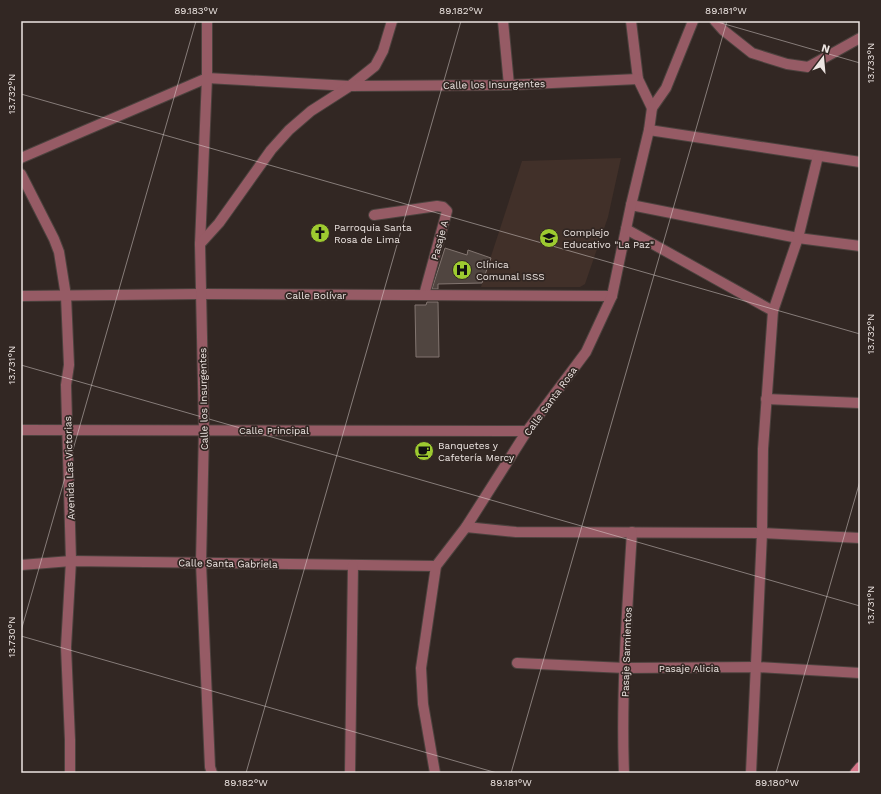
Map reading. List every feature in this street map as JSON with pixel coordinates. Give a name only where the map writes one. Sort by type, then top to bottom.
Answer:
[{"type":"street","name":"Calle los Insurgentes","points":[[207,21],[207,78],[200,244],[204,430],[201,563],[210,767],[212,773]]},
{"type":"street","points":[[200,244],[219,223],[271,150],[289,130],[312,111],[350,86],[375,66],[383,50],[392,21]]},
{"type":"street","points":[[503,21],[509,85]]},
{"type":"street","points":[[630,21],[638,79],[652,108],[666,88],[693,21]]},
{"type":"street","points":[[715,21],[723,30],[752,53],[787,64],[808,67],[860,38]]},
{"type":"street","name":"Calle los Insurgentes","points":[[207,78],[350,86],[509,85],[638,79]]},
{"type":"street","points":[[21,158],[207,78]]},
{"type":"street","name":"Calle Santa Rosa","points":[[435,773],[423,704],[421,668],[436,566],[466,527],[527,431],[586,352],[612,296],[630,206],[649,130],[652,108]]},
{"type":"street","points":[[649,130],[860,162]]},
{"type":"street","points":[[751,773],[762,533],[763,449],[773,311],[798,238],[818,156]]},
{"type":"street","name":"Avenida Las Victorias","points":[[21,174],[54,238],[59,252],[66,296],[70,365],[66,385],[71,561],[66,647],[70,773]]},
{"type":"street","name":"Pasaje A","points":[[374,215],[437,206],[443,207],[447,211],[424,295]]},
{"type":"street","points":[[630,206],[798,238],[860,246]]},
{"type":"street","points":[[626,229],[773,311]]},
{"type":"street","name":"Calle Bolívar","points":[[21,296],[201,294],[612,296]]},
{"type":"street","points":[[766,399],[860,403]]},
{"type":"street","name":"Calle Principal","points":[[21,430],[527,431]]},
{"type":"street","points":[[466,527],[516,532],[762,533],[860,538]]},
{"type":"street","name":"Pasaje Sarmientos","points":[[624,773],[623,741],[625,668],[632,532]]},
{"type":"street","name":"Calle Santa Gabriela","points":[[21,565],[71,561],[436,566]]},
{"type":"street","points":[[350,773],[353,565]]},
{"type":"street","name":"Pasaje Alicia","points":[[517,663],[625,668],[756,667],[860,673]]},
{"type":"street","points":[[855,773],[860,767]]},
{"type":"shaded area","name":"Complejo Educativo \"La Paz\"","points":[[621,158],[608,217],[585,284],[580,287],[481,287],[522,161]]},
{"type":"building","name":"Clínica Comunal ISSS","points":[[445,248],[467,255],[468,250],[491,258],[482,283],[438,284],[438,289],[432,289]]},
{"type":"building","points":[[427,302],[438,302],[439,357],[416,357],[415,305],[426,305]]},
{"type":"place","name":"Parroquia Santa Rosa de Lima","points":[[320,233]]},
{"type":"place","name":"Complejo Educativo \"La Paz\"","points":[[549,238]]},
{"type":"place","name":"Clínica Comunal ISSS","points":[[462,270]]},
{"type":"place","name":"Banquetes y Cafetería Mercy","points":[[424,451]]}]
